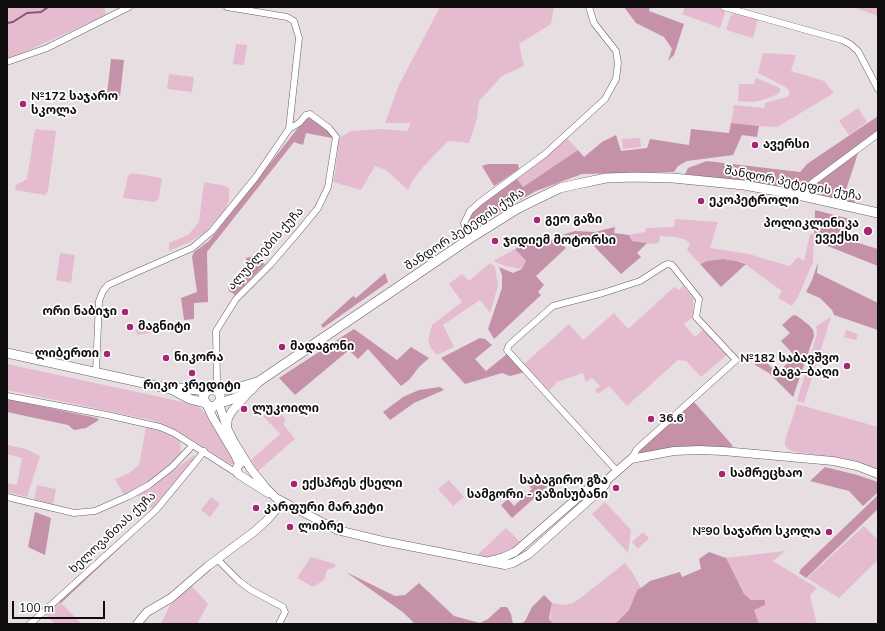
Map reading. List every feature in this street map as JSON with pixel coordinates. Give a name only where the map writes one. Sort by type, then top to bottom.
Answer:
[{"type":"main road","name":"შანდორ პეტეფის ქუჩა","points":[[219,403],[241,396],[251,390],[258,382],[517,209],[567,187],[606,178],[634,177],[699,180],[806,197],[878,213]]},
{"type":"main road","points":[[7,353],[171,389],[190,399],[213,407],[219,403],[221,397],[213,390],[203,398],[206,404]]},
{"type":"main road","name":"შანდორ პეტეფის ქუჩა","points":[[171,389],[233,389],[258,382]]},
{"type":"street","points":[[7,62],[47,48],[130,7]]},
{"type":"street","points":[[96,372],[99,301],[103,291],[108,285],[130,274],[192,248],[212,231],[256,177],[288,129],[299,38],[294,21],[287,17],[227,7]]},
{"type":"street","points":[[470,239],[466,234],[464,223],[470,211],[545,154],[605,99],[616,79],[618,63],[616,51],[594,23],[589,7]]},
{"type":"street","points":[[724,7],[842,40],[850,44],[858,51],[878,88]]},
{"type":"street","name":"ალუბლების ქუჩა","points":[[213,390],[217,381],[216,331],[236,299],[270,265],[318,208],[328,187],[336,137],[329,128],[310,114],[306,115],[300,124],[288,129]]},
{"type":"street","points":[[806,197],[812,183],[878,134]]},
{"type":"street","points":[[7,396],[107,415],[160,427],[193,444],[279,500],[337,530],[485,562],[504,557],[515,552],[597,481],[607,480],[631,459],[637,449],[736,360],[696,316],[699,299],[672,265],[665,265],[640,281],[603,293],[553,306],[509,345],[507,350],[617,471]]},
{"type":"street","points":[[227,428],[228,418],[232,411],[251,390]]},
{"type":"street","points":[[219,403],[227,428],[249,466],[266,488],[279,500]]},
{"type":"street","points":[[206,404],[236,455],[238,464],[236,469],[239,475]]},
{"type":"street","points":[[7,497],[74,513],[95,511],[129,496],[149,485],[172,467],[193,444]]},
{"type":"street","name":"ხელოვანთას ქუჩა","points":[[30,624],[156,510],[204,451]]},
{"type":"street","points":[[631,459],[674,451],[723,451],[833,461],[857,466],[878,474]]},
{"type":"street","points":[[222,464],[230,465],[243,462],[249,466],[250,472],[247,475],[239,475]]},
{"type":"street","points":[[137,624],[147,612],[171,598],[217,559],[266,521],[279,500]]},
{"type":"street","points":[[217,559],[251,590],[283,607],[285,612],[279,624]]},
{"type":"street","points":[[144,624],[147,612]]},
{"type":"shaded area","points":[[7,7],[104,7],[106,15],[7,60]]},
{"type":"shaded area","points":[[440,7],[554,7],[551,24],[519,44],[524,66],[502,76],[479,101],[477,119],[469,143],[448,141],[424,166],[412,181],[408,190],[386,170],[375,166],[361,190],[333,182],[339,138],[351,131],[382,129],[407,131],[411,123],[385,123],[399,85]]},
{"type":"shaded area","points":[[624,7],[650,7],[649,11],[684,24],[674,55],[668,61],[672,49],[664,37],[636,23]]},
{"type":"shaded area","points":[[685,7],[714,7],[724,10],[725,13],[720,28],[682,14]]},
{"type":"shaded area","points":[[853,7],[878,7],[878,16]]},
{"type":"shaded area","points":[[734,13],[758,19],[753,38],[726,30],[730,17]]},
{"type":"shaded area","points":[[236,44],[247,45],[244,65],[233,64]]},
{"type":"shaded area","points":[[763,53],[796,55],[791,71],[824,81],[834,93],[777,127],[731,123],[734,105],[764,108],[765,103],[787,97],[790,93],[787,88],[758,73]]},
{"type":"shaded area","points":[[111,59],[124,60],[120,96],[107,94]]},
{"type":"shaded area","points":[[169,74],[194,77],[192,92],[167,89]]},
{"type":"shaded area","points":[[756,78],[780,88],[780,91],[778,94],[755,102],[738,101],[739,84],[754,84]]},
{"type":"shaded area","points":[[858,108],[867,122],[849,135],[839,121]]},
{"type":"shaded area","points":[[878,116],[878,130],[799,189],[685,174],[688,168],[707,161],[800,172],[807,164]]},
{"type":"shaded area","points":[[310,118],[326,128],[332,138],[306,133],[303,145],[294,142],[207,252],[208,302],[194,303],[194,319],[184,320],[181,298],[197,292],[192,257],[194,252],[209,241],[305,119]]},
{"type":"shaded area","points":[[731,123],[759,126],[757,137],[742,135],[733,155],[687,161],[678,166],[674,172],[582,174],[536,191],[470,229],[469,220],[474,210],[517,179],[523,187],[578,150],[584,157],[602,142],[616,135],[621,151],[647,148],[650,139],[689,145],[691,129],[729,133]]},
{"type":"shaded area","points":[[35,129],[56,131],[48,191],[45,195],[15,190],[16,185],[27,179]]},
{"type":"shaded area","points":[[567,138],[578,150],[523,187],[517,179],[536,165]]},
{"type":"shaded area","points":[[640,138],[641,147],[623,149],[622,139]]},
{"type":"shaded area","points":[[858,153],[845,193],[856,195],[854,203],[818,194],[816,188],[818,182]]},
{"type":"shaded area","points":[[488,164],[518,164],[519,169],[494,186],[482,166]]},
{"type":"shaded area","points":[[132,173],[162,178],[159,198],[155,202],[123,198],[128,176]]},
{"type":"shaded area","points":[[204,182],[226,186],[229,189],[229,200],[224,212],[205,232],[190,242],[169,251],[169,243],[188,235],[199,222]]},
{"type":"shaded area","points":[[815,210],[850,219],[845,239],[878,249],[878,266],[820,243],[819,246],[814,243]]},
{"type":"shaded area","points":[[675,219],[718,222],[710,248],[749,254],[789,266],[798,257],[804,261],[810,234],[814,234],[813,262],[798,297],[792,306],[778,298],[782,291],[742,262],[723,259],[707,261],[700,264],[687,250],[690,244],[686,240],[676,237],[660,236],[659,243],[651,244],[632,241],[629,235],[645,232],[646,228],[674,227]]},
{"type":"shaded area","points":[[615,227],[614,233],[629,235],[632,241],[647,243],[637,253],[641,257],[621,274],[588,240],[583,245],[572,234],[562,244],[566,248],[536,276],[544,285],[538,292],[541,295],[494,339],[488,329],[502,288],[502,275],[499,267],[513,273],[522,269],[526,261],[515,249],[533,239],[537,247],[559,236],[575,231],[595,232]]},
{"type":"shaded area","points":[[515,249],[526,261],[522,269],[505,266],[493,261]]},
{"type":"shaded area","points":[[60,253],[75,255],[71,283],[56,280]]},
{"type":"shaded area","points":[[254,256],[265,264],[235,295],[229,291],[228,287],[232,287],[240,281],[251,269],[255,263],[246,262],[246,258]]},
{"type":"shaded area","points":[[723,259],[746,264],[721,287],[700,264],[707,261]]},
{"type":"shaded area","points":[[818,262],[817,273],[878,303],[878,330],[834,315],[832,310],[820,298],[806,292]]},
{"type":"shaded area","points":[[490,263],[495,267],[498,286],[490,313],[480,300],[443,325],[454,347],[436,354],[430,347],[428,340],[432,325],[462,302],[449,284],[462,274],[469,281]]},
{"type":"shaded area","points":[[385,273],[388,282],[323,328],[321,325],[353,296],[356,298]]},
{"type":"shaded area","points":[[683,286],[693,298],[693,317],[684,324],[695,337],[704,329],[728,354],[701,377],[686,361],[678,360],[627,406],[609,386],[598,394],[595,390],[600,386],[592,378],[586,382],[583,373],[557,382],[549,391],[524,364],[569,324],[583,340],[614,313],[628,329],[674,287],[679,290]]},
{"type":"shaded area","points":[[795,315],[810,326],[813,330],[814,336],[793,397],[769,373],[755,365],[752,358],[758,354],[777,373],[795,356],[781,341],[790,333],[782,325]]},
{"type":"shaded area","points":[[831,317],[804,403],[797,401],[817,334],[816,326]]},
{"type":"shaded area","points":[[150,328],[150,333],[137,335],[136,329]]},
{"type":"shaded area","points":[[354,329],[397,360],[411,347],[429,358],[419,367],[409,380],[401,386],[368,349],[358,359],[349,350],[295,395],[279,378]]},
{"type":"shaded area","points":[[846,330],[858,334],[856,340],[844,337]]},
{"type":"shaded area","points":[[480,338],[485,339],[492,345],[475,359],[486,371],[507,354],[525,372],[510,376],[502,373],[465,384],[441,358]]},
{"type":"shaded area","points":[[7,364],[197,405],[206,414],[236,460],[236,463],[230,464],[178,431],[151,420],[7,390]]},
{"type":"shaded area","points":[[440,387],[444,390],[414,403],[390,420],[383,412],[403,397],[419,390]]},
{"type":"shaded area","points":[[7,399],[97,418],[99,420],[86,428],[74,430],[68,425],[7,412]]},
{"type":"shaded area","points":[[692,402],[695,403],[733,446],[729,448],[692,446],[673,447],[640,453],[639,451]]},
{"type":"shaded area","points":[[797,404],[878,427],[878,470],[851,460],[789,450],[785,445],[785,440]]},
{"type":"shaded area","points":[[274,405],[286,420],[284,425],[295,439],[258,471],[251,460],[280,434],[263,416]]},
{"type":"shaded area","points":[[146,427],[164,432],[178,439],[180,442],[181,453],[163,471],[146,484],[124,495],[115,479],[129,473],[139,465]]},
{"type":"shaded area","points":[[7,445],[26,449],[40,456],[27,497],[7,492],[7,483],[17,485],[22,458],[7,454]]},
{"type":"shaded area","points":[[194,455],[195,458],[152,509],[137,495],[153,486]]},
{"type":"shaded area","points":[[825,467],[878,482],[878,492],[863,506],[849,491],[810,481]]},
{"type":"shaded area","points":[[529,475],[538,485],[545,479],[550,484],[512,518],[501,505],[508,499],[514,506],[532,489],[524,480]]},
{"type":"shaded area","points":[[449,480],[464,497],[453,506],[438,489]]},
{"type":"shaded area","points":[[37,485],[56,489],[53,504],[34,500]]},
{"type":"shaded area","points":[[878,495],[878,509],[806,578],[799,573],[801,569]]},
{"type":"shaded area","points":[[211,497],[220,504],[210,517],[201,510]]},
{"type":"shaded area","points":[[605,502],[631,530],[628,553],[592,514]]},
{"type":"shaded area","points":[[35,512],[51,518],[45,555],[28,547]]},
{"type":"shaded area","points":[[864,526],[878,540],[878,560],[839,598],[807,578]]},
{"type":"shaded area","points":[[506,528],[522,544],[497,558],[475,557]]},
{"type":"shaded area","points":[[643,532],[649,538],[638,549],[632,542]]},
{"type":"shaded area","points":[[133,534],[61,603],[58,600]]},
{"type":"shaded area","points":[[785,551],[773,561],[817,588],[810,595],[817,624],[759,624],[754,610],[765,605],[751,600],[744,594],[725,558]]},
{"type":"shaded area","points":[[709,552],[726,558],[744,594],[751,600],[765,600],[765,605],[754,610],[759,624],[613,624],[629,610],[637,590],[650,581],[680,572],[682,577],[701,569],[699,559]]},
{"type":"shaded area","points":[[311,557],[335,564],[335,567],[327,570],[324,580],[313,587],[297,578]]},
{"type":"shaded area","points":[[625,563],[641,588],[637,590],[629,610],[617,622],[613,624],[555,624],[550,621],[552,603],[563,605],[573,603]]},
{"type":"shaded area","points":[[346,572],[395,596],[405,595],[419,583],[454,616],[480,623],[488,619],[501,607],[507,607],[511,614],[513,624],[415,624],[404,613]]},
{"type":"shaded area","points":[[191,585],[208,604],[197,624],[161,624],[170,605]]},
{"type":"shaded area","points":[[544,595],[552,603],[549,618],[550,621],[555,624],[521,624],[525,621],[532,607]]},
{"type":"shaded area","points":[[58,600],[82,624],[55,624],[44,613]]},
{"type":"waterway","points":[[7,23],[13,22],[27,13],[41,12],[48,7]]},
{"type":"place","name":"№172 საჯარო სკოლა","points":[[23,104]]},
{"type":"place","name":"ავერსი","points":[[755,145]]},
{"type":"place","name":"ეკოპეტროლი","points":[[701,201]]},
{"type":"place","name":"გეო გაზი","points":[[537,220]]},
{"type":"place","name":"პოლიკლინიკა ევექსი","points":[[868,231]]},
{"type":"place","name":"ჯიდიემ მოტორსი","points":[[495,241]]},
{"type":"place","name":"ორი ნაბიჯი","points":[[125,312]]},
{"type":"place","name":"მაგნიტი","points":[[130,327]]},
{"type":"place","name":"მადაგონი","points":[[282,347]]},
{"type":"place","name":"ლიბერთი","points":[[107,354]]},
{"type":"place","name":"ნიკორა","points":[[166,358]]},
{"type":"place","name":"№182 საბავშვო ბაგა–ბაღი","points":[[847,366]]},
{"type":"place","name":"რიკო კრედიტი","points":[[192,373]]},
{"type":"place","name":"ლუკოილი","points":[[244,409]]},
{"type":"place","name":"36.6","points":[[651,419]]},
{"type":"place","name":"სამრეცხაო","points":[[722,474]]},
{"type":"place","name":"ექსპრეს ქსელი","points":[[294,484]]},
{"type":"place","name":"საბაგირო გზა სამგორი - ვაზისუბანი","points":[[616,488]]},
{"type":"place","name":"კარფური მარკეტი","points":[[256,508]]},
{"type":"place","name":"ლიბრე","points":[[290,527]]},
{"type":"place","name":"№90 საჯარო სკოლა","points":[[829,532]]}]
